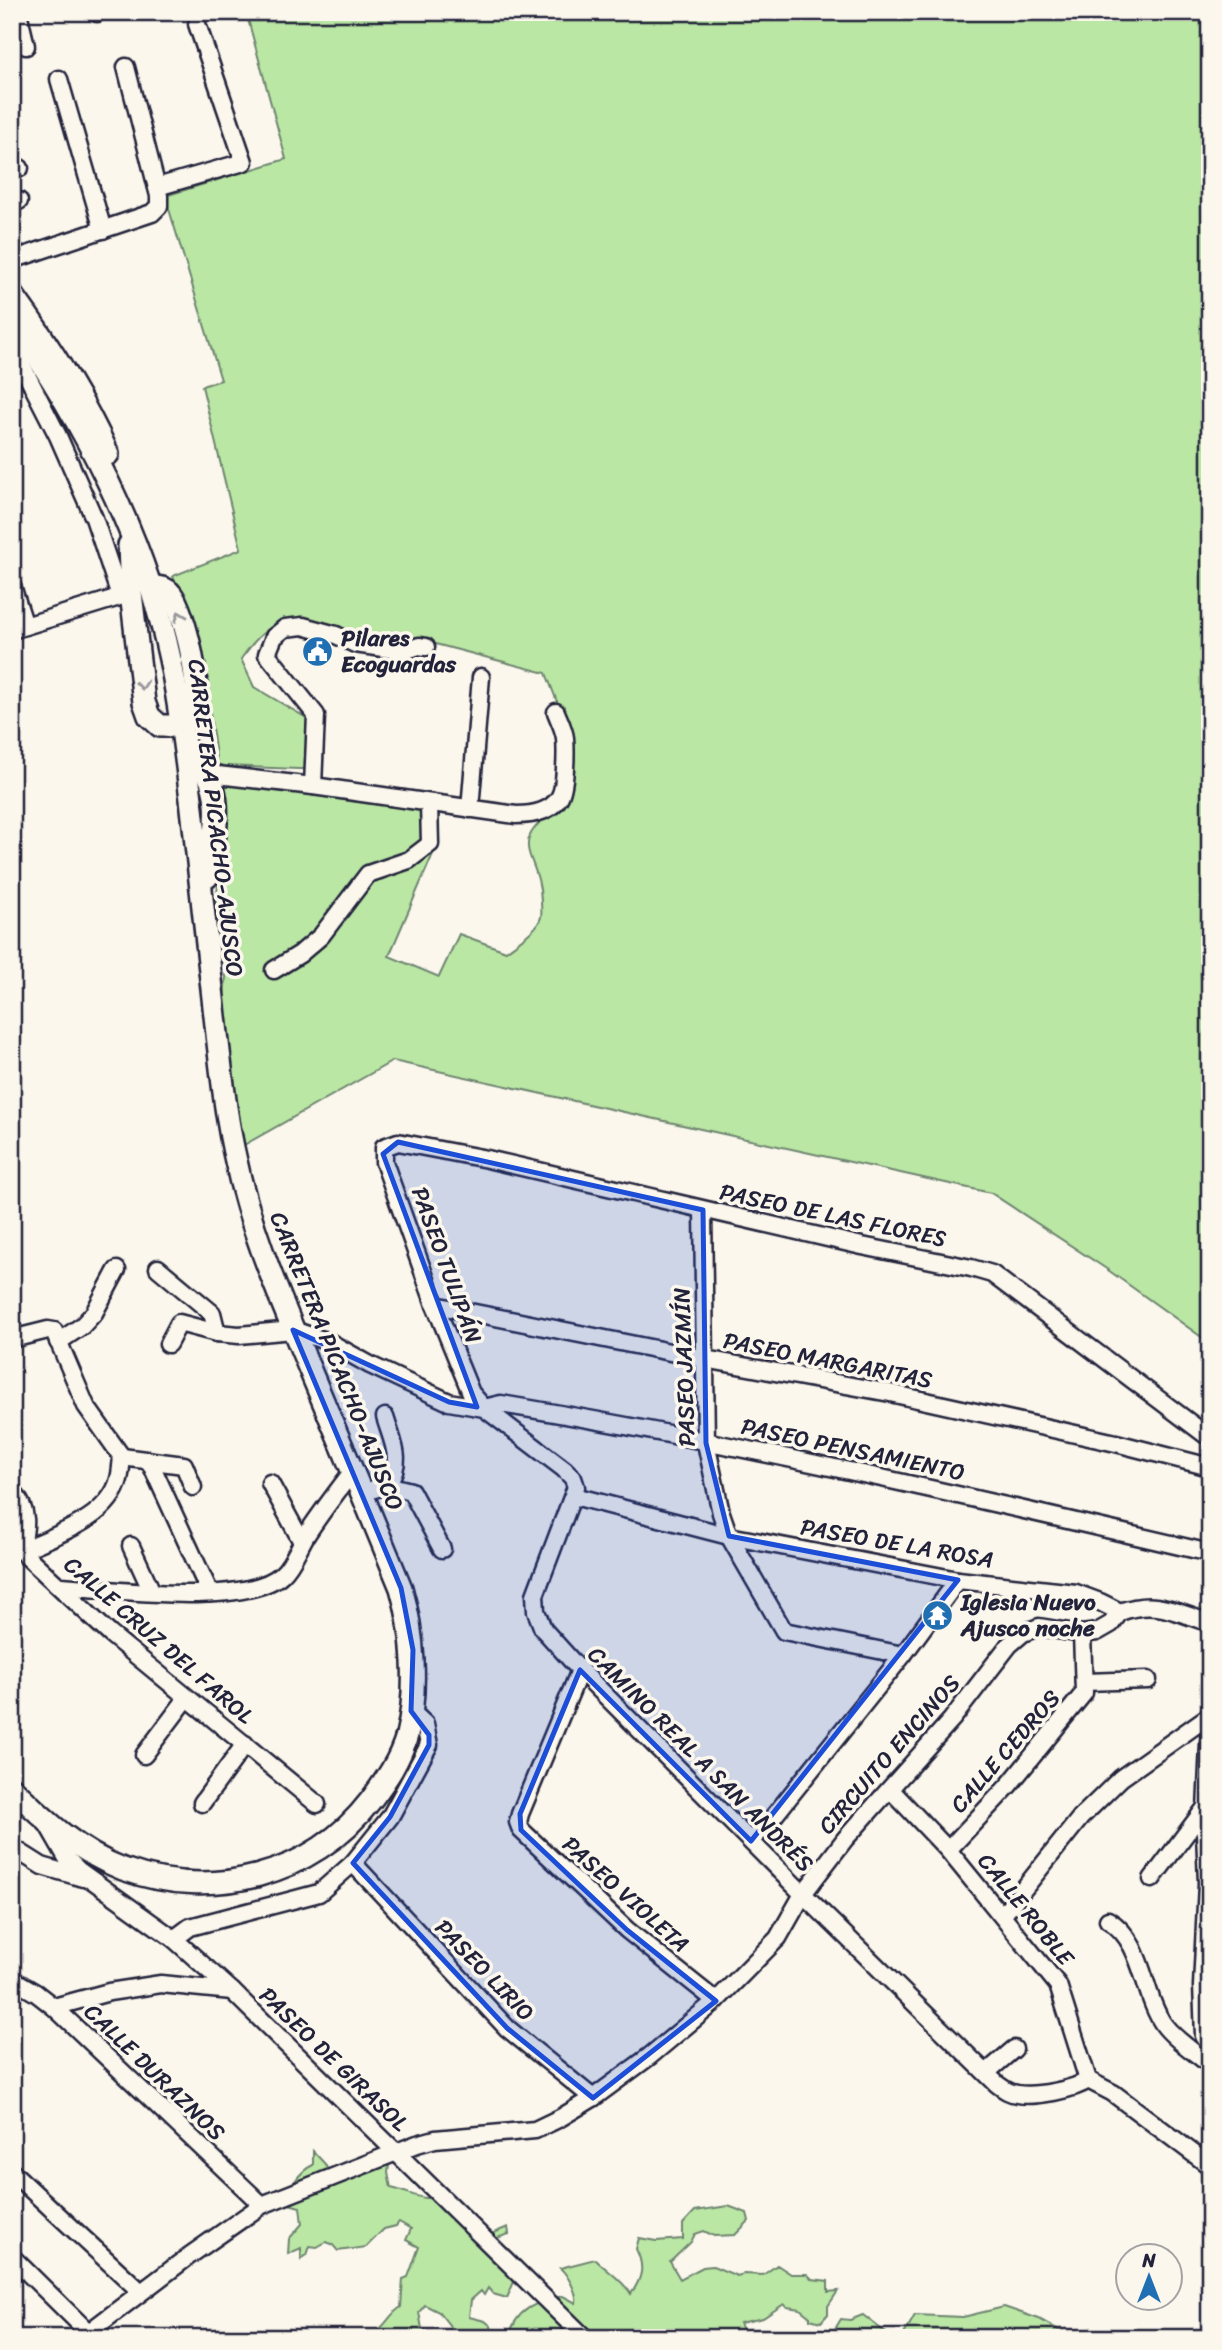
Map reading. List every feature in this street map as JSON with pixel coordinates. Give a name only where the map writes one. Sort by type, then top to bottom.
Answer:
[{"type":"main road","points":[[12,294],[66,371],[88,410],[123,487],[144,702],[149,716],[160,726],[181,726],[193,715],[196,697],[192,655],[186,630],[170,593],[161,587],[134,592]]},
{"type":"main road","points":[[12,318],[60,390],[128,523]]},
{"type":"main road","name":"CARRETERA PICACHO-AJUSCO","points":[[12,1788],[47,1822],[91,1854],[121,1868],[183,1883],[232,1882],[276,1871],[314,1853],[364,1809],[390,1774],[399,1756],[407,1735],[411,1711],[413,1650],[410,1620],[401,1588],[293,1330],[256,1234],[235,1158],[219,1055],[181,726]]},
{"type":"main road","points":[[185,747],[204,765],[209,774],[217,806],[203,902]]},
{"type":"street","points":[[18,12],[26,46]]},
{"type":"street","points":[[157,187],[244,162],[197,24]]},
{"type":"street","points":[[12,260],[152,213],[159,206],[157,187],[126,67]]},
{"type":"street","points":[[59,79],[103,230]]},
{"type":"street","points":[[12,346],[58,436],[94,518],[134,592],[18,628],[13,591]]},
{"type":"street","points":[[313,786],[316,715],[267,654],[274,637],[285,628],[303,626],[336,635],[355,644],[404,651],[419,646],[426,647]]},
{"type":"street","points":[[470,809],[481,677]]},
{"type":"street","points":[[209,774],[313,786],[516,816],[532,815],[550,807],[561,796],[565,736],[556,712]]},
{"type":"street","points":[[274,970],[300,954],[321,936],[368,874],[410,860],[430,844],[429,803]]},
{"type":"street","name":"PASEO DE LAS FLORES","points":[[398,1142],[487,1159],[992,1274],[1210,1438]]},
{"type":"street","name":"PASEO TULIPÁN","points":[[398,1142],[384,1147],[384,1162],[435,1305],[471,1393],[484,1408]]},
{"type":"street","name":"PASEO JAZMÍN","points":[[703,1210],[706,1443],[721,1514],[729,1536],[784,1631],[903,1655]]},
{"type":"street","points":[[158,1268],[212,1313],[217,1333]]},
{"type":"street","points":[[58,1342],[94,1313],[117,1270]]},
{"type":"street","name":"PASEO MARGARITAS","points":[[435,1305],[890,1393],[1116,1443],[1210,1467]]},
{"type":"street","points":[[168,1344],[179,1323],[217,1333],[239,1335],[293,1330],[329,1342],[370,1365],[449,1402],[484,1408],[564,1469],[573,1478],[576,1487],[574,1496]]},
{"type":"street","points":[[12,1339],[48,1330],[54,1331],[86,1406],[122,1457],[120,1479],[96,1513],[17,1547]]},
{"type":"street","name":"PASEO PENSAMIENTO","points":[[484,1408],[501,1404],[613,1422],[706,1443],[831,1466],[1210,1553]]},
{"type":"street","points":[[385,1417],[398,1463],[396,1473],[387,1485]]},
{"type":"street","points":[[122,1457],[184,1465],[193,1487]]},
{"type":"street","points":[[149,1460],[210,1593]]},
{"type":"street","points":[[60,1586],[210,1593],[240,1592],[263,1587],[284,1574],[302,1542],[352,1472]]},
{"type":"street","points":[[270,1483],[302,1542]]},
{"type":"street","points":[[361,1493],[387,1485],[411,1492],[442,1549]]},
{"type":"street","points":[[12,1491],[23,1505],[27,1522],[17,1547]]},
{"type":"street","name":"PASEO DE LA ROSA","points":[[574,1496],[729,1536],[958,1580],[1076,1593],[1120,1612]]},
{"type":"street","name":"CAMINO REAL A SAN ANDRÉS","points":[[574,1496],[535,1595],[536,1611],[543,1629],[580,1670],[803,1894],[1006,2091],[1019,2095],[1077,2087],[1088,2080]]},
{"type":"street","points":[[131,1546],[152,1592]]},
{"type":"street","name":"CALLE CRUZ DEL FAROL","points":[[17,1547],[110,1634],[317,1804]]},
{"type":"street","points":[[751,1841],[903,1655],[958,1580]]},
{"type":"street","points":[[1082,1634],[1097,1632],[1111,1624],[1120,1612],[1154,1605],[1210,1623]]},
{"type":"street","name":"CIRCUITO ENCINOS","points":[[84,2335],[262,2205],[435,2139],[535,2130],[560,2119],[593,2098],[650,2056],[716,2001],[778,1938],[803,1894],[845,1839],[952,1719],[1009,1645],[1023,1633],[1039,1627],[1082,1634]]},
{"type":"street","name":"CALLE CEDROS","points":[[948,1850],[1009,1785],[1084,1693],[1082,1634]]},
{"type":"street","name":"PASEO VIOLETA","points":[[580,1670],[520,1815],[518,1822],[521,1830],[626,1930],[716,2001]]},
{"type":"street","points":[[1084,1682],[1148,1680]]},
{"type":"street","points":[[144,1755],[187,1698]]},
{"type":"street","points":[[174,1940],[190,1927],[319,1893],[353,1863],[390,1816],[429,1745],[425,1724],[411,1711]]},
{"type":"street","points":[[1003,1915],[1081,1817],[1111,1787],[1210,1715]]},
{"type":"street","points":[[1210,1722],[1202,1986],[1204,2036],[1210,2045]]},
{"type":"street","points":[[202,1803],[245,1744]]},
{"type":"street","name":"CALLE ROBLE","points":[[890,1789],[948,1850],[1058,1985],[1088,2080]]},
{"type":"street","points":[[1152,1879],[1206,1807]]},
{"type":"street","name":"PASEO DE GIRASOL","points":[[47,1822],[68,1860],[91,1880],[174,1940],[232,1991],[585,2338]]},
{"type":"street","points":[[12,1847],[42,1866],[91,1880]]},
{"type":"street","name":"PASEO LIRIO","points":[[353,1863],[507,2028],[593,2098]]},
{"type":"street","points":[[1108,1920],[1114,1923],[1129,1941],[1165,2026],[1210,2066]]},
{"type":"street","name":"CALLE DURAZNOS","points":[[13,1981],[36,1993],[54,2007],[262,2205]]},
{"type":"street","points":[[54,2007],[108,1992],[161,1984],[232,1991]]},
{"type":"street","points":[[987,2072],[1014,2049]]},
{"type":"street","points":[[1088,2080],[1113,2093],[1210,2166]]},
{"type":"street","points":[[12,2172],[141,2292]]},
{"type":"street","points":[[12,2257],[84,2335]]},
{"type":"highlighted area","points":[[398,1142],[703,1210],[706,1443],[729,1536],[958,1580],[751,1841],[580,1670],[520,1814],[521,1830],[627,1930],[716,2001],[593,2098],[507,2028],[353,1863],[390,1817],[429,1745],[429,1735],[411,1711],[413,1650],[401,1588],[293,1330],[449,1402],[477,1407],[383,1154]]},
{"type":"green space","points":[[246,12],[1210,12],[1210,1343],[1108,1270],[991,1193],[393,1061],[244,1145],[222,1014],[226,977],[216,901],[227,812],[221,781],[242,781],[419,809],[426,813],[433,854],[389,956],[439,977],[459,934],[506,951],[539,922],[539,885],[528,851],[528,841],[541,821],[558,807],[569,733],[546,673],[424,641],[387,642],[326,625],[297,621],[271,628],[241,659],[254,687],[310,720],[305,769],[217,764],[203,662],[173,576],[241,549],[202,386],[221,380],[165,196],[286,159]]},
{"type":"green space","points":[[313,2151],[329,2173],[390,2156],[388,2173],[391,2188],[418,2197],[434,2198],[472,2220],[489,2235],[508,2227],[509,2234],[497,2238],[517,2275],[507,2298],[493,2294],[488,2288],[484,2295],[481,2291],[471,2300],[469,2317],[485,2321],[491,2326],[492,2333],[486,2338],[463,2338],[461,2332],[453,2330],[439,2312],[425,2305],[419,2312],[422,2329],[435,2335],[434,2338],[374,2338],[376,2332],[401,2307],[403,2279],[408,2277],[419,2247],[406,2240],[411,2229],[399,2222],[396,2226],[384,2229],[366,2247],[338,2251],[326,2242],[317,2247],[310,2246],[307,2255],[301,2259],[301,2248],[288,2254],[289,2239],[302,2224],[300,2207],[285,2203],[295,2181],[313,2165]]},
{"type":"green space","points":[[728,2206],[747,2213],[749,2221],[735,2235],[714,2236],[704,2231],[695,2234],[691,2242],[670,2262],[680,2279],[703,2267],[713,2266],[737,2276],[763,2275],[777,2265],[791,2274],[807,2274],[812,2279],[828,2281],[828,2292],[838,2291],[828,2306],[828,2314],[821,2322],[810,2319],[800,2309],[784,2304],[763,2318],[740,2323],[746,2338],[509,2338],[516,2320],[528,2308],[563,2296],[576,2303],[571,2284],[560,2268],[595,2259],[631,2294],[641,2272],[641,2261],[636,2249],[639,2238],[656,2241],[683,2239],[683,2224],[695,2211]]},
{"type":"green space","points":[[1004,2307],[1039,2319],[1066,2334],[1093,2328],[1115,2334],[1115,2338],[902,2338],[915,2315],[963,2317]]},
{"type":"green space","points":[[863,2315],[886,2333],[883,2338],[843,2338],[842,2331],[835,2329],[841,2319],[850,2320]]},
{"type":"green space","points":[[762,2330],[780,2332],[792,2338],[746,2338]]},
{"type":"place","name":"Pilares Ecoguardas","points":[[318,651]]},
{"type":"place","name":"Iglesia Nuevo Ajusco noche","points":[[938,1615]]}]
